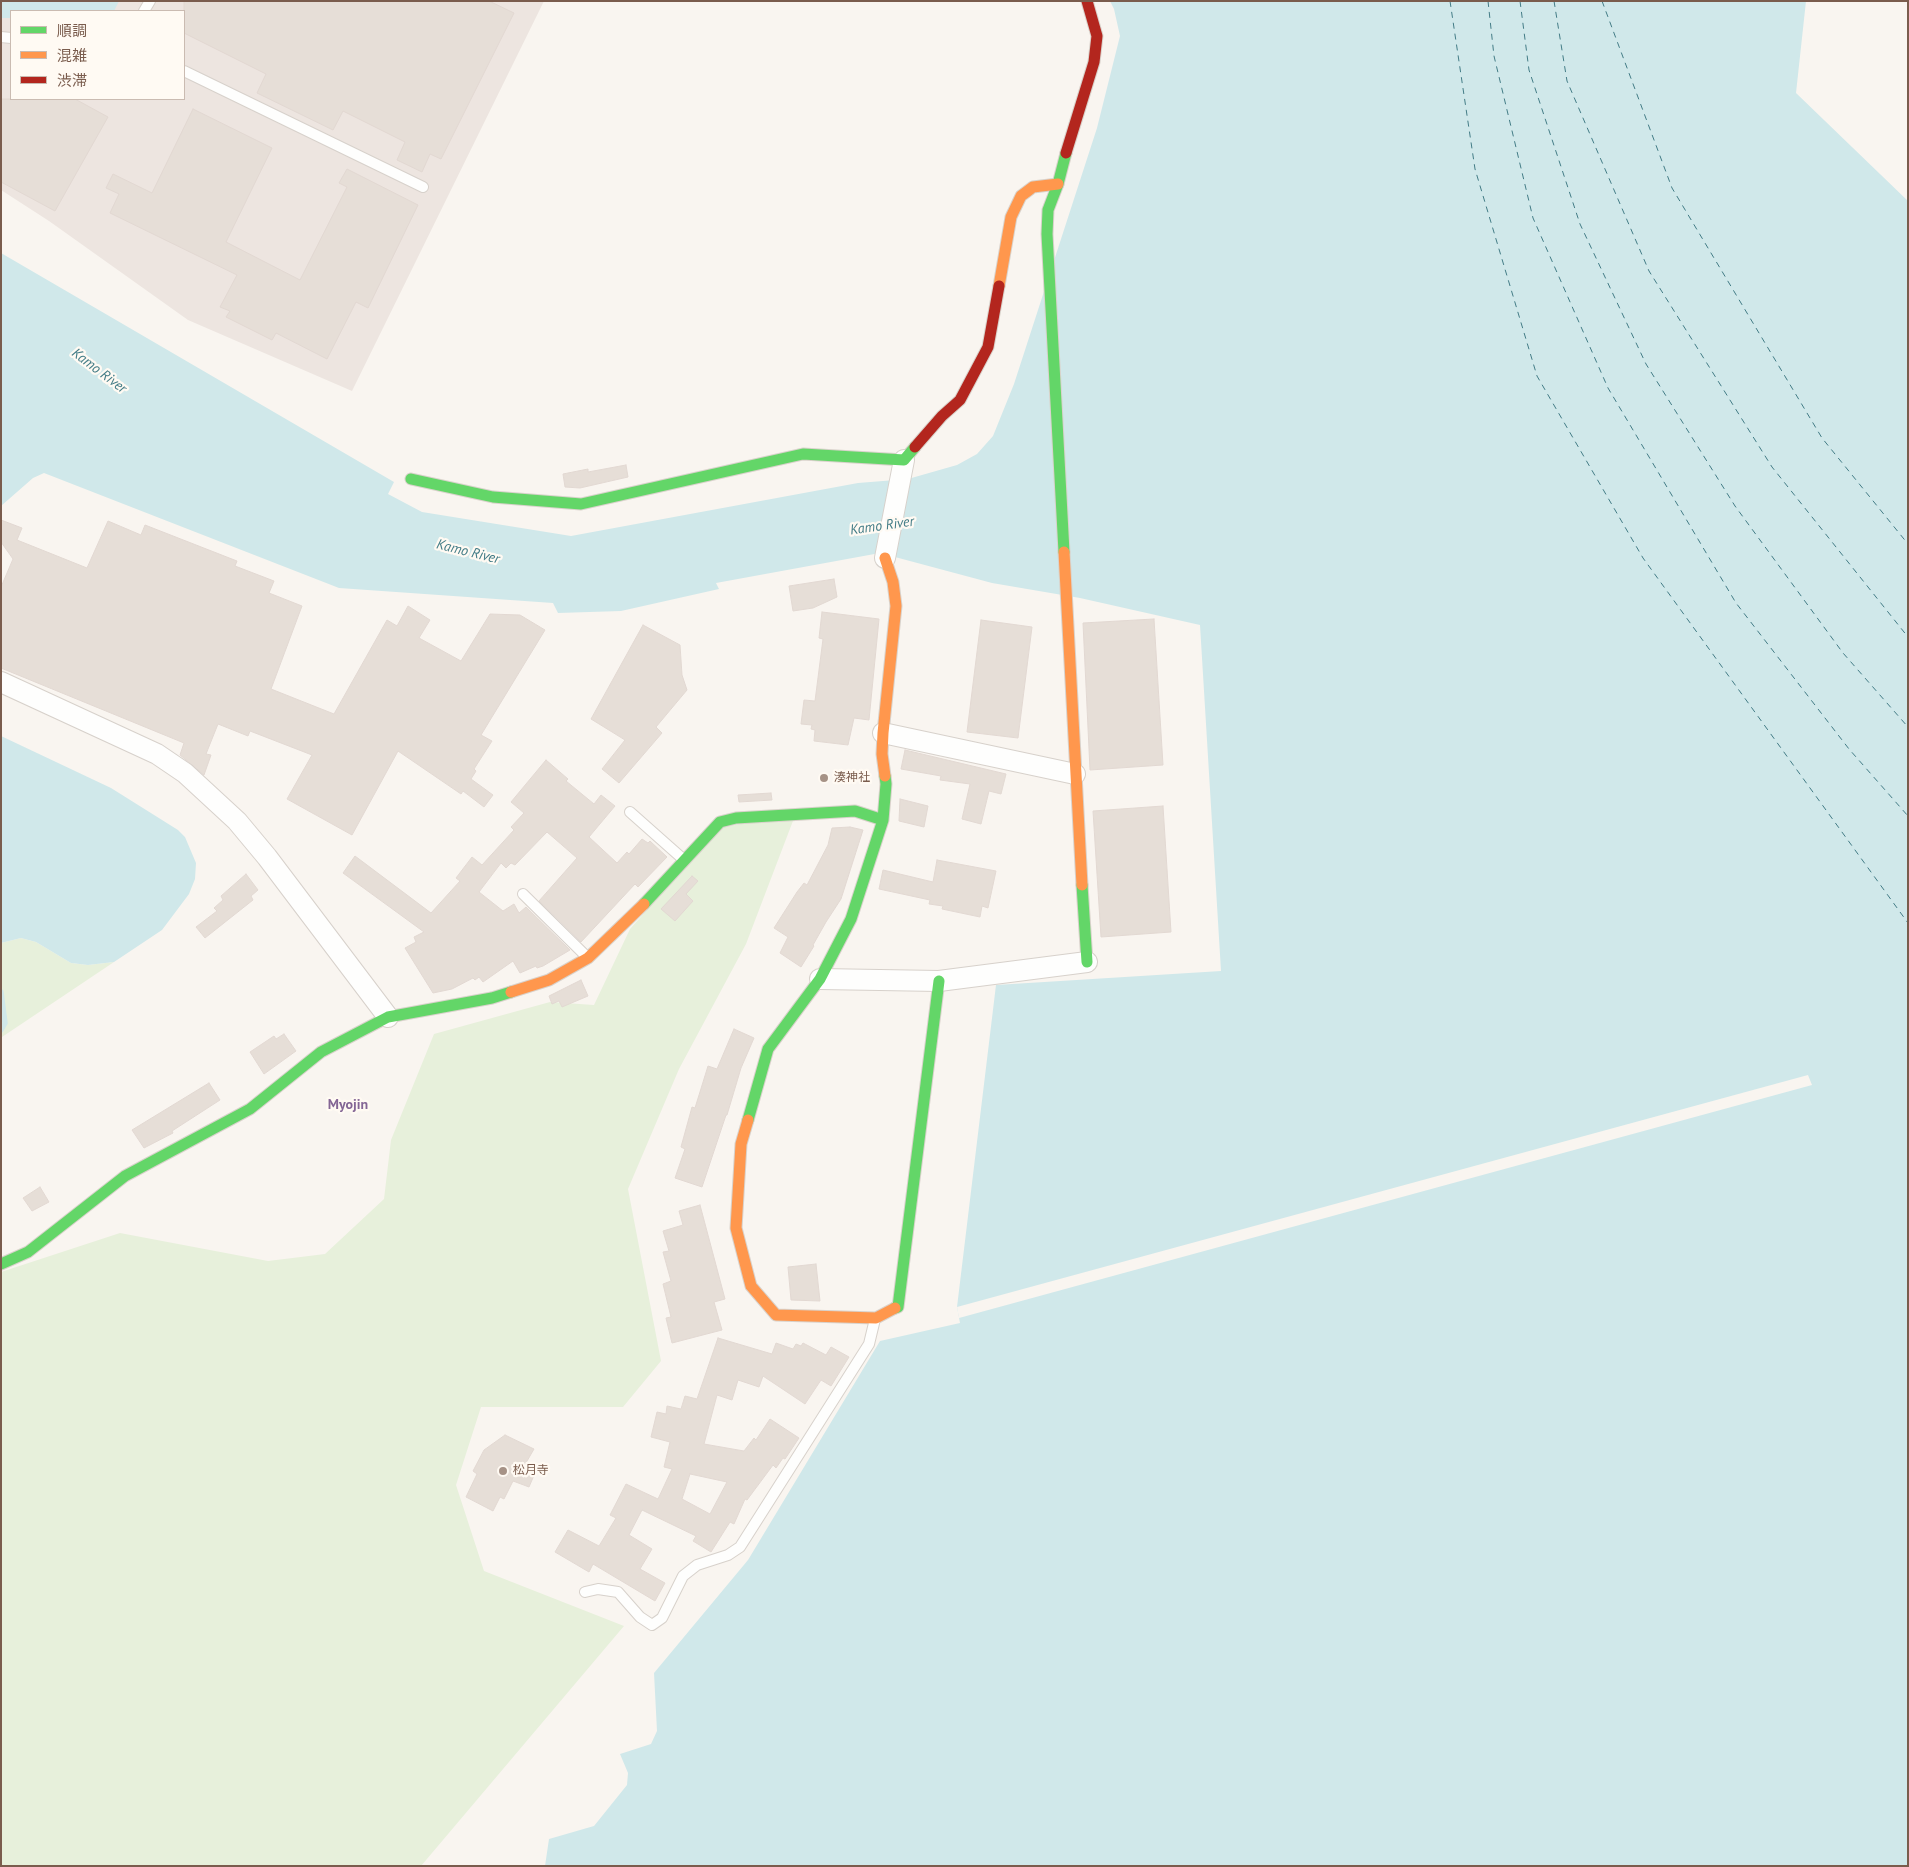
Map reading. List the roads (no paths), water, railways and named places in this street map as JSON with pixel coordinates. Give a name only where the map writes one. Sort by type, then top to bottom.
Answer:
[{"type":"street","points":[[820,979],[939,981],[1087,962],[1047,247],[1048,210],[1058,184],[1077,114],[1094,62],[1097,36],[1087,1]]},
{"type":"street","points":[[939,981],[898,1307],[876,1318],[776,1315],[751,1286],[736,1228],[741,1144],[768,1049],[820,979],[851,919],[883,820],[886,784],[882,754],[883,733],[896,606],[893,582],[885,558],[902,469],[942,416],[960,400],[988,347],[1011,217],[1021,196],[1033,187],[1058,184]]},
{"type":"street","points":[[411,478],[493,497],[581,504],[803,454],[902,469]]},
{"type":"street","points":[[1,682],[157,754],[186,773],[237,821],[267,857],[388,1017]]},
{"type":"street","points":[[883,733],[1075,774]]},
{"type":"street","points":[[1,1264],[28,1252],[125,1176],[250,1109],[321,1052],[388,1017],[492,998],[549,980],[588,958],[657,890],[720,822],[736,818],[855,811],[883,820]]},
{"type":"lane","points":[[185,71],[423,187]]},
{"type":"lane","points":[[630,812],[685,860]]},
{"type":"lane","points":[[523,894],[588,958]]},
{"type":"lane","points":[[585,1592],[598,1589],[618,1592],[640,1617],[652,1625],[662,1618],[683,1576],[697,1565],[728,1555],[740,1547],[869,1344],[876,1318]]},
{"type":"water","points":[[1,1],[119,1],[114,10],[10,10],[10,18],[1,18]]},
{"type":"water","name":"Kamo River","points":[[1110,1],[1806,1],[1796,93],[1908,201],[1908,1866],[545,1866],[549,1839],[594,1826],[627,1785],[628,1773],[620,1754],[651,1744],[657,1731],[654,1673],[748,1560],[880,1341],[960,1323],[957,1307],[996,985],[1221,971],[1200,625],[1080,598],[992,583],[880,553],[716,583],[719,589],[621,611],[558,613],[553,603],[339,588],[44,473],[33,478],[1,506],[1,253],[394,482],[388,494],[422,512],[571,536],[858,483],[908,479],[957,465],[977,454],[993,436],[1014,384],[1097,128],[1120,36],[1114,9]]},
{"type":"water","points":[[1,736],[111,788],[178,830],[185,837],[196,863],[195,879],[189,894],[162,930],[114,962],[88,965],[71,963],[36,942],[21,938],[1,943]]},
{"type":"waterway","points":[[1,992],[5,1023],[1,1030]]},
{"type":"place","name":"湊神社","points":[[824,778]]},
{"type":"place","name":"松月寺","points":[[503,1471]]},
{"type":"district","name":"Myojin","points":[[348,1105]]}]
